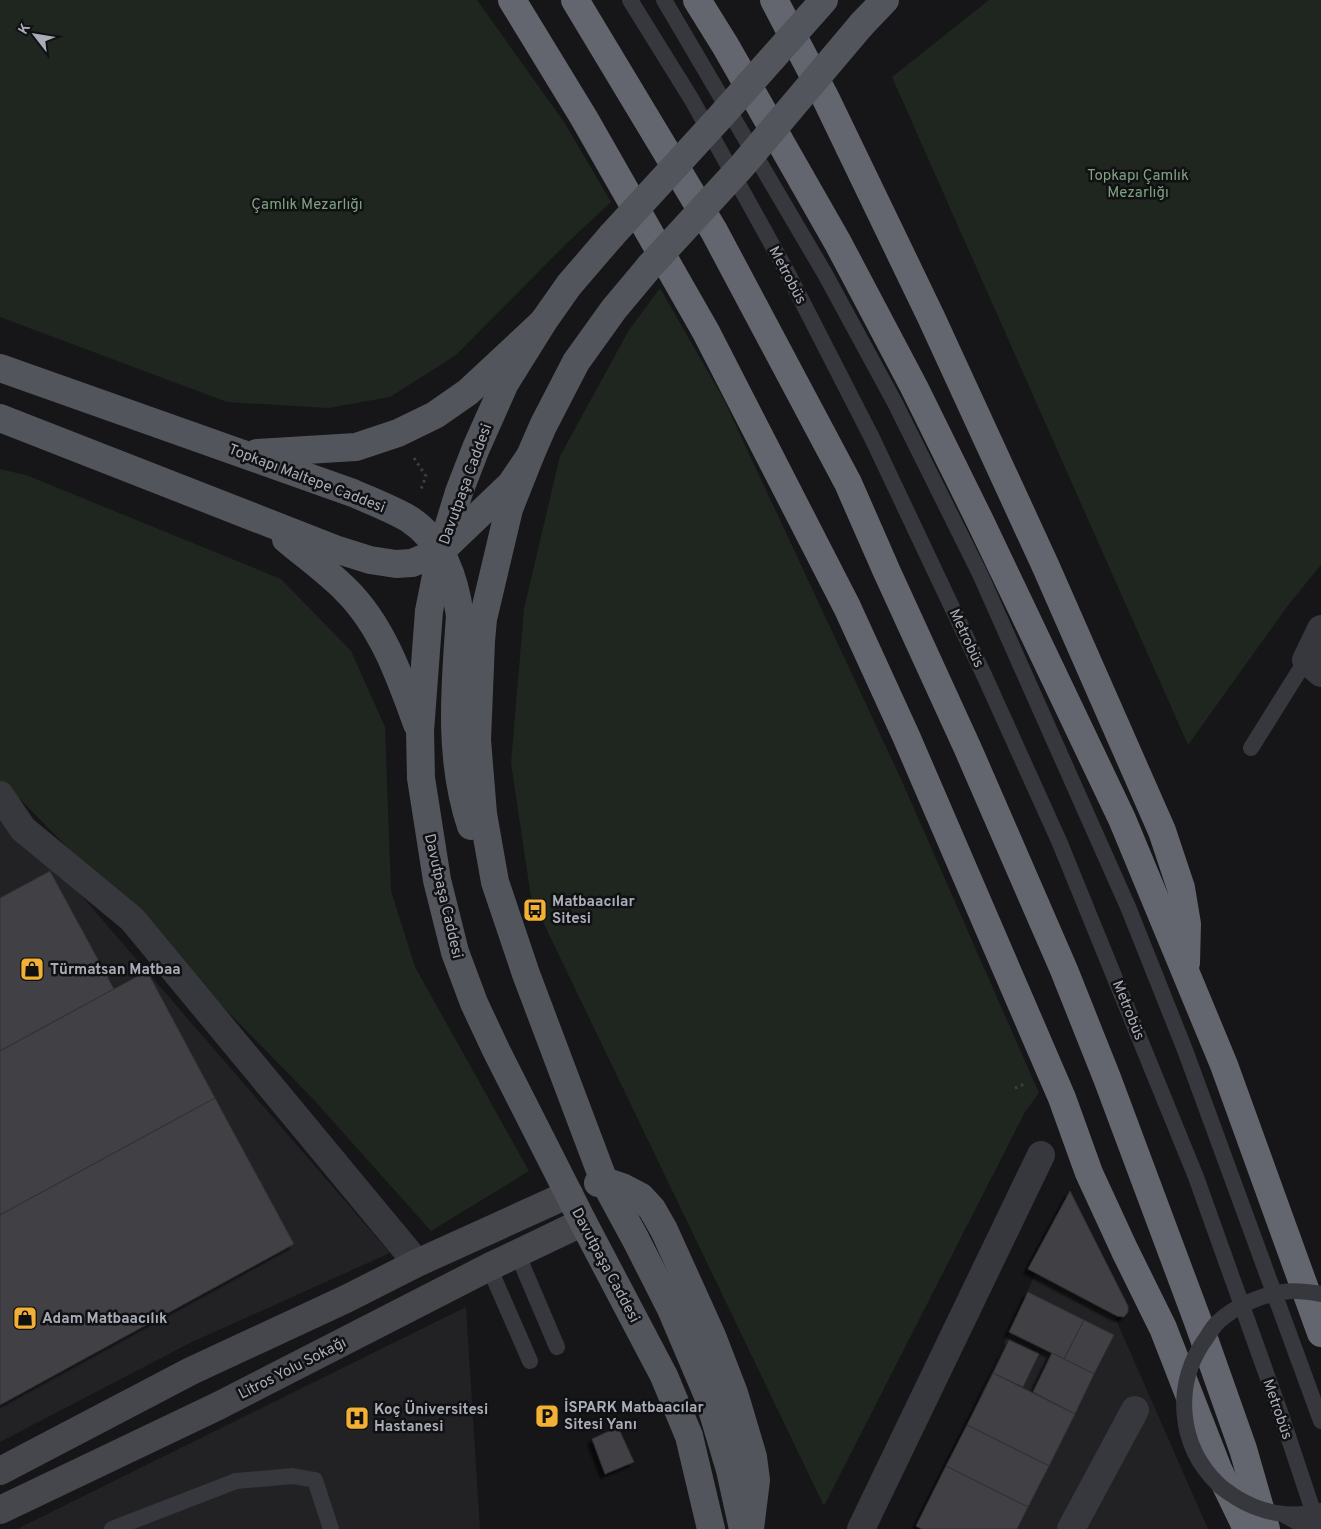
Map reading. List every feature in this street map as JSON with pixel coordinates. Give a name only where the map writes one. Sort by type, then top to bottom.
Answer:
[{"type":"highway","points":[[512,0],[584,118],[706,332],[847,608],[906,736],[1062,1098],[1089,1173],[1163,1328],[1218,1469],[1247,1529]]},
{"type":"highway","points":[[575,0],[714,231],[848,483],[980,776],[1064,970],[1107,1078],[1198,1320],[1243,1449],[1275,1522]]},
{"type":"highway","points":[[697,0],[725,45],[838,242],[914,388],[1122,819],[1224,1065],[1321,1333]]},
{"type":"highway","points":[[774,0],[835,117],[932,317],[1042,558],[1162,831],[1181,888],[1187,924],[1186,972]]},
{"type":"main road","points":[[245,454],[356,448],[398,433],[435,415],[468,392],[543,322],[569,285],[612,235],[824,0]]},
{"type":"main road","points":[[743,1529],[730,1470],[708,1396],[671,1309],[604,1181],[526,974],[495,882],[483,814],[476,740],[480,641],[488,593],[509,509],[543,426],[576,362],[614,309],[650,266],[742,166],[862,24],[885,0]]},
{"type":"main road","name":"Davutpaşa Caddesi","points":[[543,322],[505,383],[459,492],[441,551],[429,611],[420,731],[421,778],[437,880],[455,952],[474,1003],[583,1222],[664,1376],[689,1436],[711,1529]]},
{"type":"main road","name":"Topkapı Maltepe Caddesi","points":[[0,368],[353,493],[409,519],[428,533],[441,551],[456,594],[460,616],[455,722],[460,783],[464,806],[495,882]]},
{"type":"main road","points":[[0,418],[335,549],[370,560],[396,564],[412,563],[441,551],[511,484],[530,456]]},
{"type":"main road","points":[[264,521],[346,589],[366,613],[382,640],[406,693],[420,731]]},
{"type":"main road","points":[[0,1471],[191,1371],[346,1299],[416,1263],[569,1194],[604,1181],[622,1187],[641,1197],[652,1209],[664,1230],[712,1336],[734,1393],[753,1457],[756,1480],[750,1529]]},
{"type":"main road","points":[[583,1222],[618,1207]]},
{"type":"main road","name":"Litros Yolu Sokağı","points":[[0,1510],[218,1406],[489,1267],[583,1222]]},
{"type":"street","points":[[1313,666],[1321,629]]},
{"type":"street","points":[[0,795],[23,829],[132,919],[416,1263]]},
{"type":"street","points":[[861,1529],[1041,1155]]},
{"type":"street","points":[[1071,1529],[1135,1410]]},
{"type":"lane","name":"Metrobüs","points":[[630,0],[692,100],[795,288],[872,438],[1044,806],[1088,909],[1196,1177],[1280,1412],[1319,1529]]},
{"type":"lane","name":"Metrobüs","points":[[664,0],[825,274],[894,403],[980,574],[1128,907],[1185,1050],[1321,1421]]},
{"type":"lane","points":[[1251,748],[1313,666]]},
{"type":"lane","points":[[517,1253],[558,1347]]},
{"type":"lane","points":[[489,1267],[530,1361]]},
{"type":"lane","points":[[1310,1529],[1275,1522],[1219,1485],[1196,1457],[1184,1422],[1184,1386],[1196,1351],[1218,1322],[1248,1302],[1284,1292],[1321,1294]]},
{"type":"lane","points":[[112,1529],[236,1480],[293,1476],[315,1480],[331,1529]]},
{"type":"lane","points":[[1275,1522],[1321,1511]]},
{"type":"path","points":[[1015,1088],[1022,1085],[1025,1091]]},
{"type":"shaded area","points":[[0,820],[55,865],[390,1253],[190,1343],[0,1442]]},
{"type":"shaded area","points":[[1066,1206],[1208,1529],[920,1529]]},
{"type":"shaded area","name":"Koç Üniversitesi Hastanesi","points":[[466,1307],[480,1529],[17,1529]]},
{"type":"green space","name":"Çamlık Mezarlığı","points":[[0,0],[477,0],[564,122],[611,202],[566,244],[456,355],[390,397],[328,408],[227,402],[0,317]]},
{"type":"green space","name":"Topkapı Çamlık Mezarlığı","points":[[989,0],[1321,0],[1321,565],[1289,604],[1188,745],[892,77]]},
{"type":"green space","points":[[660,288],[723,398],[901,779],[1039,1093],[1025,1112],[824,1506],[531,897],[511,763],[524,609],[560,456],[629,330]]},
{"type":"green space","points":[[0,469],[26,475],[281,579],[351,651],[385,727],[391,891],[415,967],[529,1171],[431,1231],[314,1100],[20,799],[0,820]]},
{"type":"building","points":[[50,871],[114,989],[0,1051],[0,898]]},
{"type":"building","points":[[147,971],[215,1098],[0,1215],[0,1051]]},
{"type":"building","points":[[215,1098],[294,1244],[0,1405],[0,1215]]},
{"type":"building","points":[[1070,1191],[1128,1306],[1128,1312],[1124,1317],[1117,1316],[1028,1269]]},
{"type":"building","points":[[1028,1292],[1084,1320],[1064,1359],[1009,1332]]},
{"type":"building","points":[[1084,1320],[1114,1335],[1094,1374],[1064,1359]]},
{"type":"building","points":[[1009,1340],[1039,1354],[1023,1387],[993,1373]]},
{"type":"building","points":[[1052,1353],[1094,1374],[1075,1414],[1033,1392]]},
{"type":"building","points":[[993,1373],[1075,1414],[1049,1466],[967,1425]]},
{"type":"building","points":[[967,1425],[1049,1466],[1028,1507],[946,1466]]},
{"type":"building","points":[[618,1427],[634,1462],[605,1474],[592,1439]]},
{"type":"building","points":[[946,1466],[1028,1507],[1017,1529],[922,1529],[916,1526]]},
{"type":"place","name":"Matbaacılar Sitesi","points":[[535,910]]},
{"type":"place","name":"Türmatsan Matbaa","points":[[32,969]]},
{"type":"place","name":"Adam Matbaacılık","points":[[25,1318]]},
{"type":"place","name":"İSPARK Matbaacılar Sitesi Yanı","points":[[547,1416]]},
{"type":"place","name":"Koç Üniversitesi Hastanesi","points":[[357,1418]]}]
